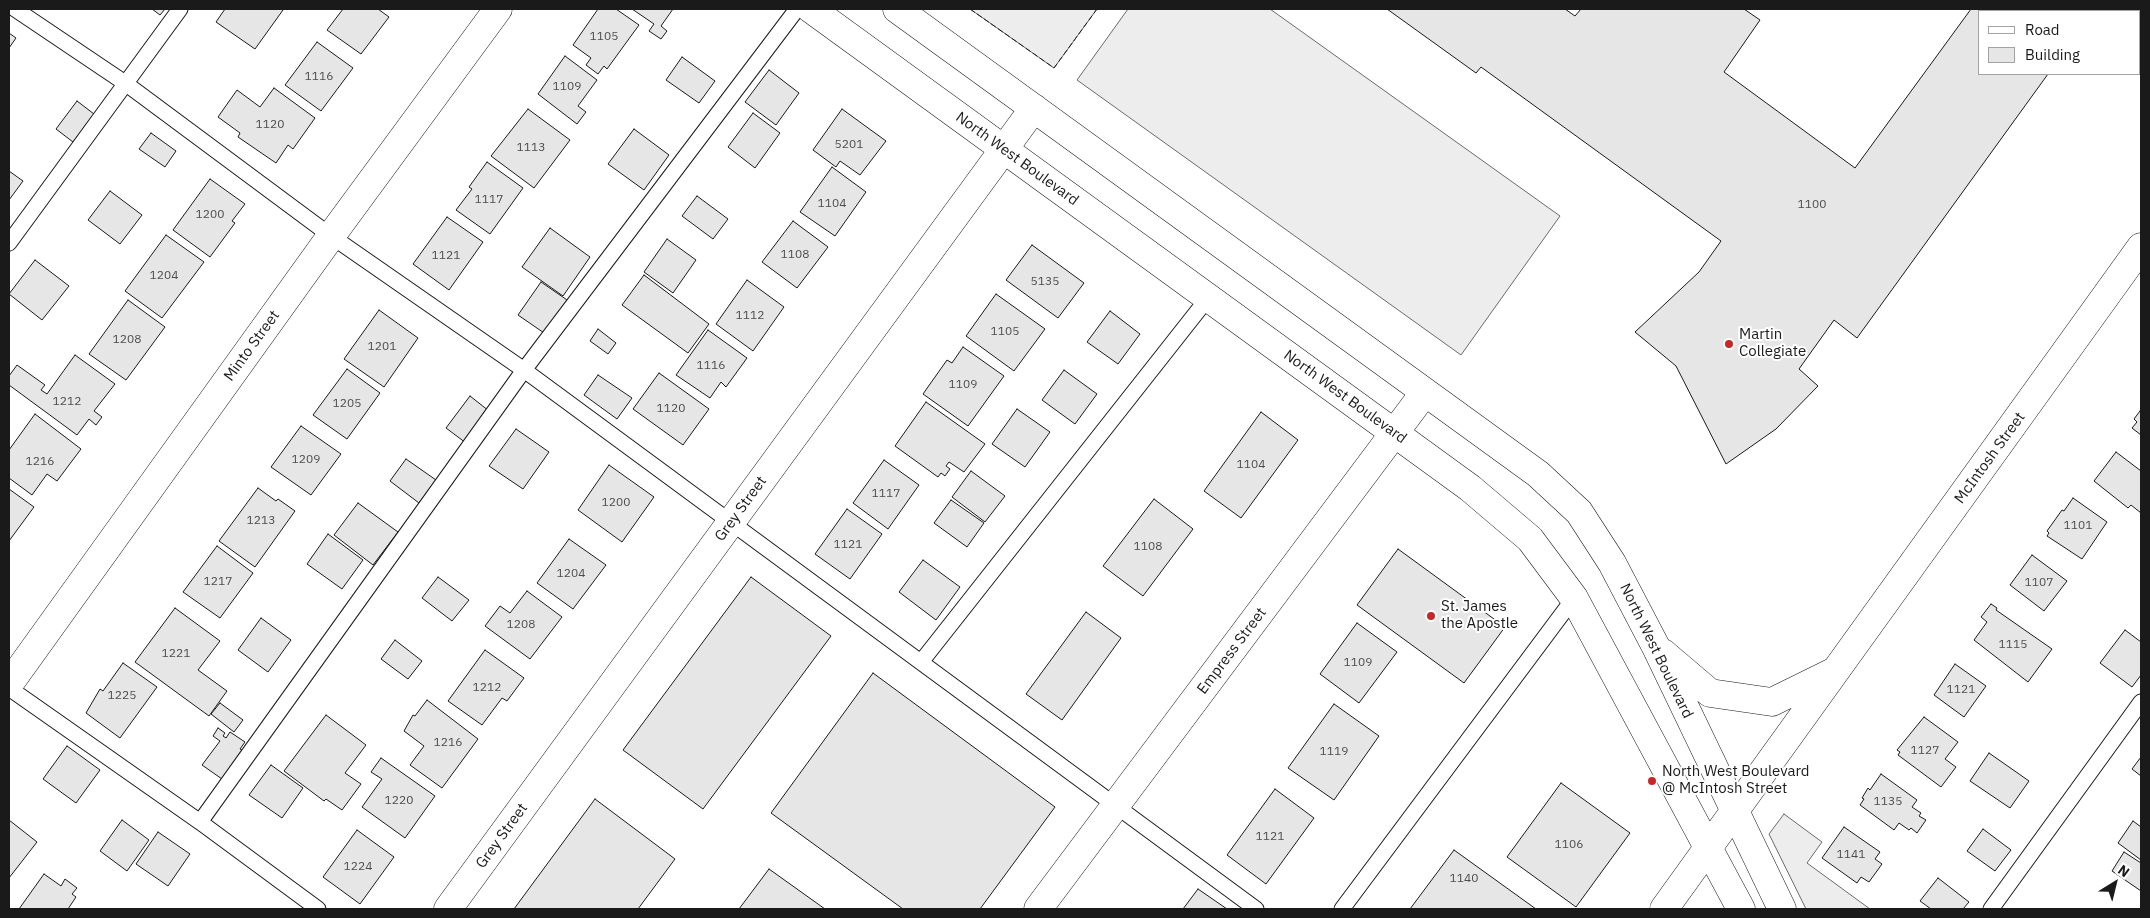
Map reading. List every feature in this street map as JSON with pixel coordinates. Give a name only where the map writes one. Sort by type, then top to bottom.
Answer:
[{"type":"street","name":"Minto Street","points":[[9,686],[331,236],[498,9]]},
{"type":"street","name":"North West Boulevard","points":[[811,9],[1470,488],[1530,539],[1574,598],[1741,909]]},
{"type":"street","name":"North West Boulevard","points":[[897,9],[1538,474],[1579,512],[1612,563],[1656,647],[1782,909]]},
{"type":"street","name":"Grey Street","points":[[448,909],[1034,108]]},
{"type":"street","name":"McIntosh Street","points":[[1664,909],[1839,669],[2141,247]]},
{"type":"street","name":"Empress Street","points":[[1038,909],[1425,392]]},
{"type":"street","name":"McIntosh Street","points":[[1656,647],[1710,693],[1772,702],[1839,669]]},
{"type":"lane","points":[[16,9],[125,83],[331,236],[524,370],[1256,909]]},
{"type":"lane","points":[[9,243],[180,9]]},
{"type":"lane","points":[[200,822],[524,370],[797,9]]},
{"type":"lane","points":[[921,662],[1208,298]]},
{"type":"lane","points":[[1342,909],[1574,598]]},
{"type":"lane","points":[[9,686],[318,909]]},
{"type":"lane","points":[[1991,909],[2141,702]]},
{"type":"shaded area","points":[[970,9],[1097,9],[1054,68]]},
{"type":"shaded area","points":[[1128,9],[1270,9],[1560,216],[1461,355],[1077,80]]},
{"type":"shaded area","points":[[1784,814],[1822,842],[1807,863],[1870,909],[1806,909],[1769,834]]},
{"type":"building","points":[[152,9],[165,9],[160,15]]},
{"type":"building","points":[[225,9],[283,10],[255,49],[216,22]]},
{"type":"building","points":[[343,9],[378,9],[389,17],[361,54],[327,30]]},
{"type":"building","points":[[598,9],[616,9],[639,25],[607,69],[604,66],[598,74],[586,65],[591,58],[573,45]]},
{"type":"building","points":[[632,9],[673,9],[661,26],[667,31],[661,39],[649,31],[654,24]]},
{"type":"building","points":[[1387,9],[1565,9],[1575,16],[1581,9],[1744,9],[1760,20],[1724,72],[1855,168],[1971,9],[2038,10],[1978,10],[1978,75],[2047,75],[1857,338],[1834,320],[1799,369],[1818,386],[1776,429],[1726,464],[1676,366],[1635,332],[1699,272],[1721,241],[1481,67],[1476,73]]},
{"type":"building","points":[[9,33],[16,38],[9,48]]},
{"type":"building","points":[[317,42],[353,68],[321,111],[285,85]]},
{"type":"building","points":[[565,56],[597,80],[578,106],[586,112],[577,124],[538,94]]},
{"type":"building","points":[[682,57],[715,81],[699,103],[666,80]]},
{"type":"building","points":[[769,70],[799,93],[776,125],[745,102]]},
{"type":"building","points":[[274,88],[315,118],[293,149],[288,145],[276,163],[238,137],[240,133],[218,117],[237,90],[260,107]]},
{"type":"building","points":[[77,101],[94,114],[73,142],[56,129]]},
{"type":"building","points":[[528,109],[570,140],[534,188],[491,156]]},
{"type":"building","points":[[842,109],[886,141],[860,175],[840,161],[836,167],[813,150]]},
{"type":"building","points":[[753,113],[780,133],[755,168],[728,147]]},
{"type":"building","points":[[634,129],[669,155],[644,190],[608,164]]},
{"type":"building","points":[[151,133],[176,151],[165,167],[139,149]]},
{"type":"building","points":[[487,162],[523,188],[490,234],[456,210],[472,189],[469,187]]},
{"type":"building","points":[[832,167],[866,192],[835,236],[800,212]]},
{"type":"building","points":[[9,171],[23,181],[9,200]]},
{"type":"building","points":[[210,179],[245,204],[232,221],[235,223],[210,257],[173,230]]},
{"type":"building","points":[[110,191],[142,215],[120,244],[88,220]]},
{"type":"building","points":[[697,196],[728,219],[713,239],[682,216]]},
{"type":"building","points":[[447,217],[483,242],[449,290],[413,264]]},
{"type":"building","points":[[793,221],[828,247],[797,288],[762,262]]},
{"type":"building","points":[[550,228],[590,257],[563,296],[522,267]]},
{"type":"building","points":[[166,235],[204,262],[162,318],[125,291]]},
{"type":"building","points":[[667,239],[696,260],[673,293],[644,272]]},
{"type":"building","points":[[1032,245],[1084,283],[1058,318],[1006,280]]},
{"type":"building","points":[[35,260],[69,286],[42,320],[9,294]]},
{"type":"building","points":[[644,275],[709,324],[688,353],[622,305]]},
{"type":"building","points":[[747,280],[784,307],[753,351],[716,324]]},
{"type":"building","points":[[541,282],[570,302],[547,335],[518,315]]},
{"type":"building","points":[[996,294],[1045,329],[1014,371],[966,336]]},
{"type":"building","points":[[128,300],[165,327],[126,380],[89,354]]},
{"type":"building","points":[[379,310],[418,338],[384,387],[344,359]]},
{"type":"building","points":[[1110,311],[1140,334],[1118,364],[1087,342]]},
{"type":"building","points":[[598,329],[616,343],[608,354],[590,341]]},
{"type":"building","points":[[708,330],[747,358],[726,387],[721,382],[710,398],[676,375]]},
{"type":"building","points":[[963,347],[1004,376],[968,426],[923,394],[947,360],[952,363]]},
{"type":"building","points":[[75,355],[115,384],[94,411],[102,417],[96,425],[89,419],[77,435],[9,385],[9,376],[17,365],[45,385],[41,390],[47,394]]},
{"type":"building","points":[[347,369],[380,393],[347,439],[313,415]]},
{"type":"building","points":[[1064,370],[1097,394],[1075,424],[1042,400]]},
{"type":"building","points":[[659,373],[709,409],[683,445],[633,409]]},
{"type":"building","points":[[598,375],[632,398],[617,419],[584,395]]},
{"type":"building","points":[[470,396],[489,411],[466,443],[446,428]]},
{"type":"building","points":[[926,402],[985,444],[964,472],[949,462],[946,466],[950,469],[945,476],[941,473],[938,477],[895,446]]},
{"type":"building","points":[[1017,409],[1050,432],[1025,467],[992,444]]},
{"type":"building","points":[[2140,411],[2141,435],[2132,428],[2137,422],[2134,419]]},
{"type":"building","points":[[1261,412],[1298,440],[1241,518],[1204,491]]},
{"type":"building","points":[[35,414],[81,449],[57,481],[47,474],[32,495],[9,478],[9,450]]},
{"type":"building","points":[[301,426],[341,454],[311,495],[271,467]]},
{"type":"building","points":[[516,429],[549,452],[523,489],[489,466]]},
{"type":"building","points":[[2116,452],[2141,471],[2141,513],[2131,505],[2128,508],[2094,481]]},
{"type":"building","points":[[406,459],[436,480],[419,503],[390,481]]},
{"type":"building","points":[[884,460],[919,485],[888,529],[853,503]]},
{"type":"building","points":[[609,465],[654,497],[622,542],[578,510]]},
{"type":"building","points":[[971,471],[1005,496],[985,522],[952,497]]},
{"type":"building","points":[[258,488],[276,501],[278,499],[295,511],[255,567],[219,541]]},
{"type":"building","points":[[9,489],[34,507],[9,541]]},
{"type":"building","points":[[2073,498],[2107,522],[2082,559],[2047,536],[2049,533],[2047,531]]},
{"type":"building","points":[[1154,499],[1193,529],[1143,596],[1103,566]]},
{"type":"building","points":[[951,500],[984,523],[967,547],[934,523]]},
{"type":"building","points":[[358,503],[398,532],[373,565],[334,535]]},
{"type":"building","points":[[847,509],[882,534],[850,579],[815,554]]},
{"type":"building","points":[[328,534],[363,560],[342,589],[307,564]]},
{"type":"building","points":[[569,539],[606,565],[573,609],[537,583]]},
{"type":"building","points":[[217,546],[253,573],[220,618],[183,592]]},
{"type":"building","name":"St. James the Apostle","points":[[1398,549],[1505,627],[1464,683],[1357,605]]},
{"type":"building","points":[[2032,555],[2067,581],[2044,611],[2010,585]]},
{"type":"building","points":[[923,560],[960,587],[936,620],[899,592]]},
{"type":"building","points":[[438,577],[469,600],[452,621],[422,598]]},
{"type":"building","points":[[751,577],[831,636],[703,809],[623,750]]},
{"type":"building","points":[[527,591],[562,617],[530,659],[485,626],[500,606],[510,613]]},
{"type":"building","points":[[1991,604],[1997,608],[1996,610],[2052,649],[2028,682],[1974,640],[1987,622],[1981,617]]},
{"type":"building","points":[[175,608],[220,641],[198,670],[227,691],[209,716],[135,662]]},
{"type":"building","points":[[1086,612],[1121,638],[1062,720],[1026,694]]},
{"type":"building","points":[[261,618],[291,640],[268,672],[238,650]]},
{"type":"building","points":[[1357,623],[1397,652],[1359,703],[1320,674]]},
{"type":"building","points":[[2125,630],[2141,642],[2141,675],[2132,687],[2100,663]]},
{"type":"building","points":[[395,640],[422,661],[408,679],[381,659]]},
{"type":"building","points":[[485,650],[524,678],[507,701],[502,698],[482,725],[448,701]]},
{"type":"building","points":[[123,663],[157,687],[120,738],[86,713],[100,689],[103,691]]},
{"type":"building","points":[[1955,664],[1986,686],[1964,717],[1934,695]]},
{"type":"building","points":[[873,673],[1055,807],[980,909],[903,909],[771,813]]},
{"type":"building","points":[[427,700],[478,739],[442,788],[410,765],[424,746],[404,731],[413,715],[415,716]]},
{"type":"building","points":[[220,703],[243,720],[234,732],[211,714]]},
{"type":"building","points":[[1334,704],[1379,736],[1334,800],[1288,768]]},
{"type":"building","points":[[326,715],[366,745],[345,773],[361,784],[342,810],[326,799],[324,801],[284,771]]},
{"type":"building","points":[[1924,717],[1958,742],[1945,759],[1956,767],[1941,787],[1898,755],[1900,752],[1897,750]]},
{"type":"building","points":[[218,728],[225,733],[223,736],[226,738],[230,732],[245,742],[240,749],[242,750],[222,779],[202,765],[220,741],[213,736]]},
{"type":"building","points":[[67,746],[100,770],[76,803],[43,779]]},
{"type":"building","points":[[1989,753],[2029,781],[2010,808],[1970,781]]},
{"type":"building","points":[[2141,757],[2141,776],[2132,769]]},
{"type":"building","points":[[381,758],[435,796],[405,838],[362,807],[382,779],[371,772]]},
{"type":"building","points":[[271,765],[303,788],[282,818],[249,795]]},
{"type":"building","points":[[1881,774],[1917,800],[1912,807],[1921,813],[1919,816],[1926,820],[1917,833],[1899,823],[1894,830],[1860,805],[1868,788],[1870,790]]},
{"type":"building","points":[[1561,783],[1630,833],[1576,907],[1507,857]]},
{"type":"building","points":[[1275,789],[1314,818],[1266,884],[1227,855]]},
{"type":"building","points":[[595,799],[675,859],[638,909],[514,909]]},
{"type":"building","points":[[9,820],[37,842],[9,878]]},
{"type":"building","points":[[122,820],[149,840],[127,871],[100,851]]},
{"type":"building","points":[[2133,821],[2141,827],[2141,860],[2118,843]]},
{"type":"building","points":[[1844,827],[1880,852],[1875,859],[1882,864],[1869,882],[1861,877],[1857,883],[1822,858]]},
{"type":"building","points":[[1983,829],[2011,850],[1995,871],[1967,851]]},
{"type":"building","points":[[357,830],[394,857],[360,904],[323,877]]},
{"type":"building","points":[[158,832],[190,854],[168,886],[136,864]]},
{"type":"building","points":[[1454,850],[1536,909],[1410,909]]},
{"type":"building","points":[[2124,852],[2141,863],[2141,891],[2112,871]]},
{"type":"building","points":[[769,869],[825,909],[739,909]]},
{"type":"building","points":[[44,874],[61,886],[65,879],[77,888],[72,894],[76,897],[68,909],[19,909]]},
{"type":"building","points":[[1938,878],[1969,902],[1963,909],[1931,909],[1920,901]]},
{"type":"building","points":[[1198,889],[1227,909],[1183,909]]},
{"type":"fence","points":[[970,9],[1054,68],[1097,9]]},
{"type":"place","name":"Martin Collegiate","points":[[1729,344]]},
{"type":"place","name":"St. James the Apostle","points":[[1431,616]]},
{"type":"place","name":"North West Boulevard @ McIntosh Street","points":[[1652,781]]}]
